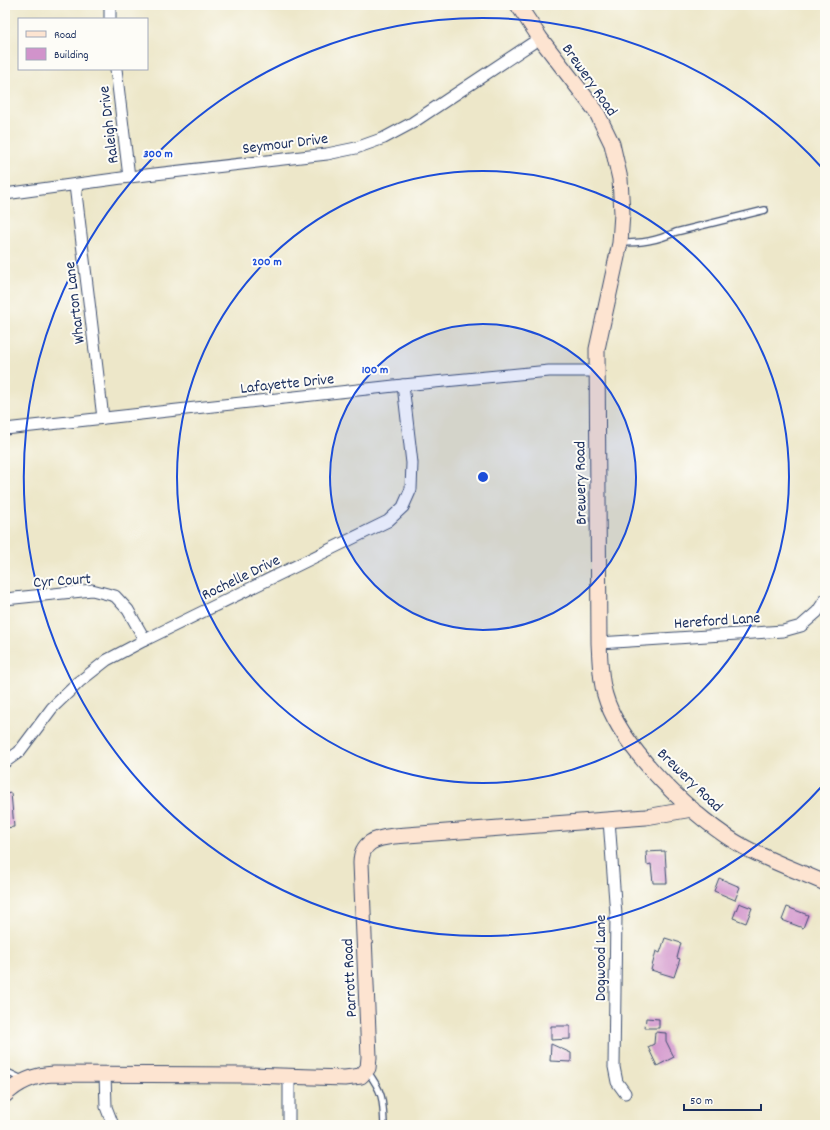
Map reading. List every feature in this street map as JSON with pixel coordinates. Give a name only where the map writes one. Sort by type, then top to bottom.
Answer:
[{"type":"street","points":[[110,5],[110,18]]},
{"type":"street","name":"Brewery Road","points":[[518,5],[540,38],[596,111],[612,144],[620,179],[622,213],[620,242],[596,349],[599,643],[600,671],[605,695],[615,719],[650,768],[692,809],[713,826],[744,847],[825,883]]},
{"type":"street","name":"Seymour Drive","points":[[5,194],[129,177],[327,154],[356,148],[384,138],[412,123],[540,38]]},
{"type":"street","name":"Raleigh Drive","points":[[116,70],[129,177]]},
{"type":"street","name":"Wharton Lane","points":[[75,185],[103,418]]},
{"type":"street","name":"Lafayette Drive","points":[[5,429],[549,370],[596,370]]},
{"type":"street","name":"Rochelle Drive","points":[[5,762],[19,752],[52,708],[79,682],[107,660],[388,521],[403,507],[411,489],[412,463],[403,385]]},
{"type":"street","name":"Cyr Court","points":[[5,599],[92,590],[115,596],[128,610],[145,640]]},
{"type":"street","name":"Hereford Lane","points":[[599,643],[782,631],[801,626],[817,612],[825,600]]},
{"type":"street","name":"Parrott Road","points":[[367,1070],[369,1062],[369,1042],[361,867],[361,856],[366,846],[378,839],[394,836],[653,816],[692,809]]},
{"type":"street","name":"Dogwood Lane","points":[[608,820],[616,921],[614,1067],[617,1082],[625,1093]]},
{"type":"street","points":[[5,1094],[24,1080],[49,1074],[353,1077],[361,1076],[367,1070]]},
{"type":"street","points":[[105,1074],[106,1107],[113,1125]]},
{"type":"street","points":[[289,1125],[290,1076]]},
{"type":"lane","points":[[620,242],[650,241],[663,238],[676,232],[766,210]]},
{"type":"lane","points":[[367,1070],[380,1090],[384,1101],[384,1125]]},
{"type":"lane","points":[[5,1071],[24,1080]]},
{"type":"building","points":[[11,793],[14,827],[5,828],[5,794]]},
{"type":"building","points":[[665,851],[667,883],[653,883],[651,864],[647,865],[646,852]]},
{"type":"building","points":[[719,878],[740,887],[735,900],[714,891]]},
{"type":"building","points":[[739,903],[752,908],[746,923],[733,918]]},
{"type":"building","points":[[787,907],[808,915],[803,928],[782,920]]},
{"type":"building","points":[[665,938],[681,943],[677,958],[680,959],[674,977],[651,970],[656,951],[660,953]]},
{"type":"building","points":[[646,1018],[659,1019],[659,1028],[645,1028]]},
{"type":"building","points":[[551,1026],[570,1026],[570,1039],[551,1040]]},
{"type":"building","points":[[655,1032],[666,1033],[666,1041],[674,1057],[657,1066],[648,1047],[654,1044]]},
{"type":"building","points":[[551,1044],[571,1053],[571,1062],[550,1061]]}]
